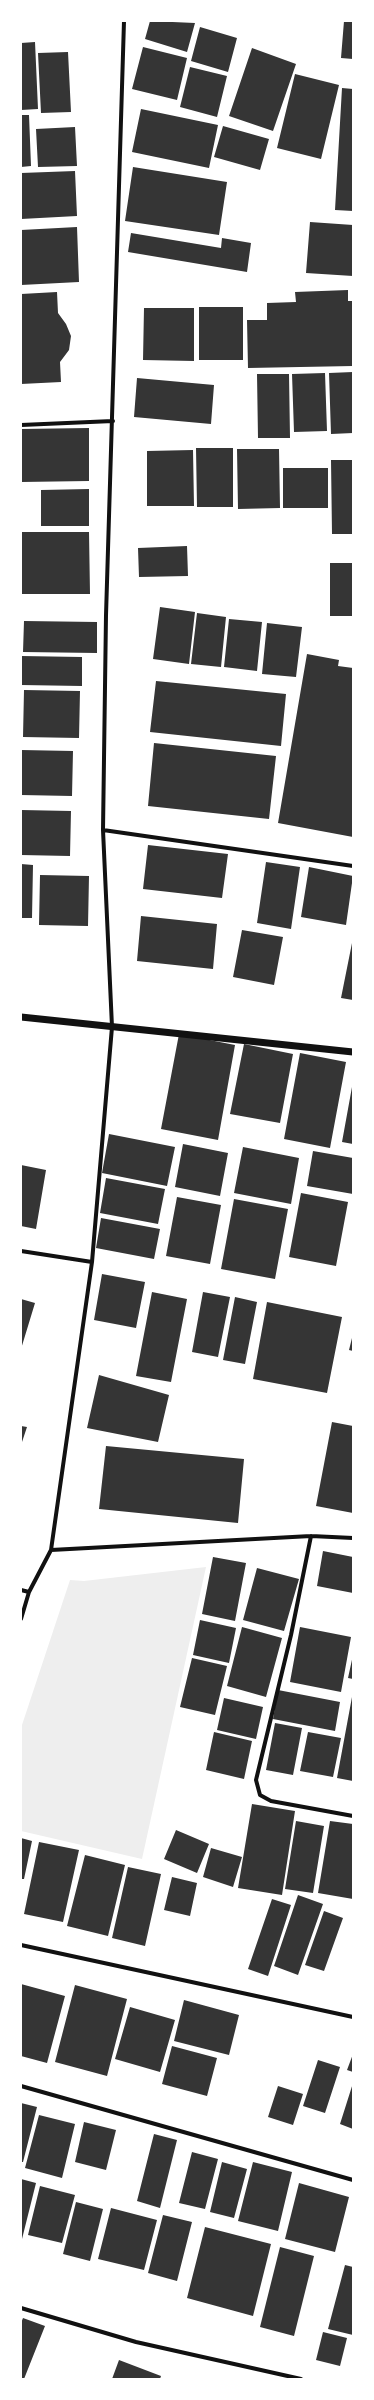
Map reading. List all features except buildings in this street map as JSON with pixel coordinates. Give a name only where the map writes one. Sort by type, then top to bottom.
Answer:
[{"type":"street","points":[[21,1619],[29,1592],[51,1550],[92,1262],[112,1027],[103,830],[124,21]]},
{"type":"street","points":[[21,426],[113,421]]},
{"type":"street","points":[[103,830],[353,866]]},
{"type":"street","points":[[21,1017],[353,1052]]},
{"type":"street","points":[[21,1250],[92,1262]]},
{"type":"street","points":[[51,1550],[311,1536],[353,1538]]},
{"type":"street","points":[[311,1536],[291,1635],[256,1780],[260,1795],[271,1801],[353,1816]]},
{"type":"street","points":[[21,1590],[29,1592]]},
{"type":"street","points":[[21,1945],[353,2017]]},
{"type":"street","points":[[21,2086],[353,2180]]},
{"type":"street","points":[[21,2308],[136,2342],[301,2379]]},
{"type":"shaded area","points":[[206,1567],[142,1859],[21,1831],[21,1728],[70,1580],[84,1581]]}]
